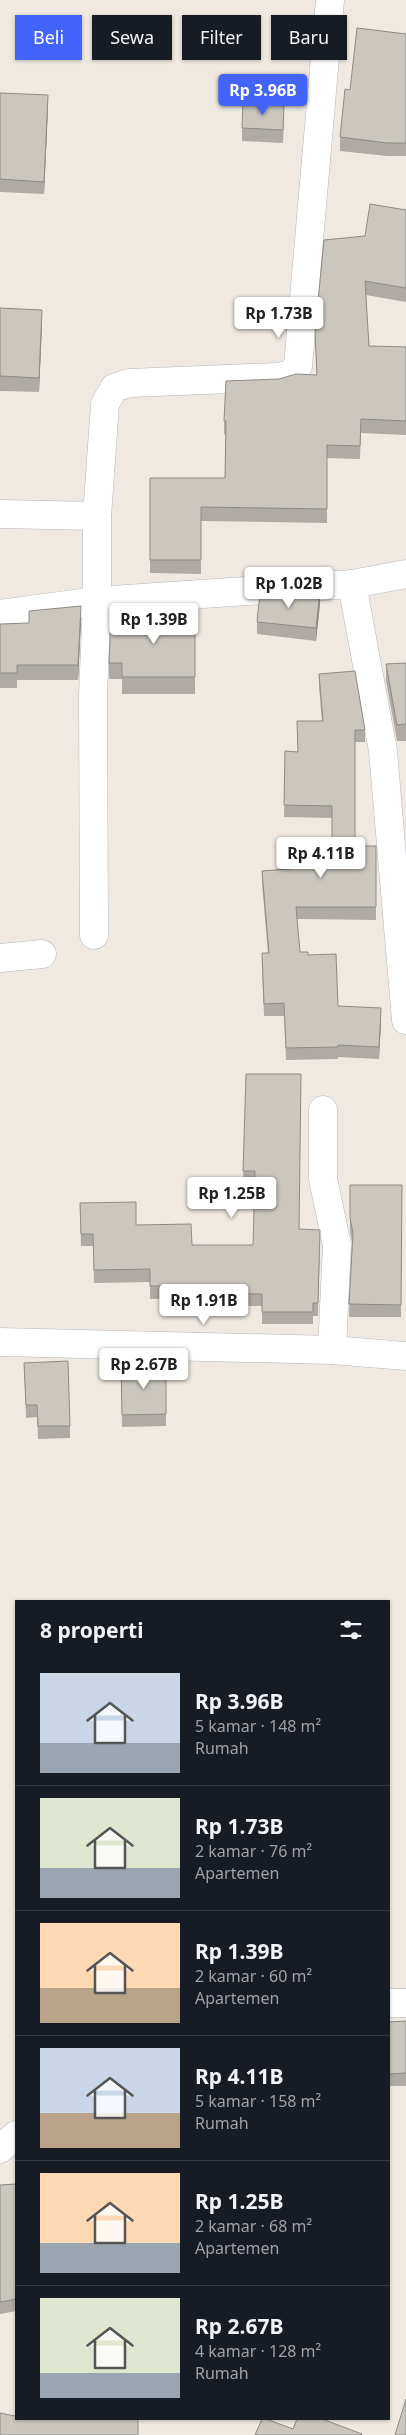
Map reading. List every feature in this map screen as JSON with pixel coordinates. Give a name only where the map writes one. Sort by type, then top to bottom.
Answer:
[{"type":"street","points":[[94,935],[93,696],[97,601],[96,516],[105,404],[114,388],[129,382],[278,377],[290,374],[298,366],[330,0]]},
{"type":"street","points":[[0,514],[96,516]]},
{"type":"street","points":[[0,614],[97,601],[352,584],[406,574]]},
{"type":"street","points":[[352,584],[383,751],[406,1020]]},
{"type":"street","points":[[0,958],[42,954]]},
{"type":"street","points":[[323,1110],[323,1179],[337,1245],[332,1350]]},
{"type":"street","points":[[0,1342],[332,1350],[406,1356]]},
{"type":"street","points":[[390,2002],[406,2004]]},
{"type":"street","points":[[0,2149],[15,2135]]},
{"type":"building","points":[[357,28],[406,34],[406,143],[387,143],[340,137],[345,89],[350,90]]},
{"type":"building","points":[[0,93],[48,95],[44,182],[0,179]]},
{"type":"building","points":[[243,102],[284,104],[283,130],[242,128]]},
{"type":"building","points":[[370,204],[406,210],[406,288],[365,281],[369,346],[406,347],[406,421],[361,419],[360,446],[327,445],[327,509],[201,507],[201,560],[150,560],[150,478],[225,478],[226,421],[224,421],[226,381],[279,379],[296,374],[317,375],[315,333],[324,240],[365,236]]},
{"type":"building","points":[[0,308],[42,310],[39,378],[0,376]]},
{"type":"building","points":[[320,591],[316,628],[257,622],[260,593]]},
{"type":"building","points":[[81,606],[78,665],[17,665],[17,673],[0,673],[0,624],[29,623],[29,611]]},
{"type":"building","points":[[111,614],[195,614],[195,677],[122,677],[122,663],[109,663]]},
{"type":"building","points":[[406,663],[406,724],[397,725],[386,664]]},
{"type":"building","points":[[355,671],[365,730],[355,730],[355,846],[376,846],[376,907],[296,907],[300,952],[308,952],[308,955],[336,954],[338,1006],[381,1008],[379,1047],[338,1045],[338,1047],[286,1048],[284,1003],[264,1004],[262,953],[269,953],[262,871],[302,868],[301,856],[332,855],[332,806],[284,805],[285,751],[298,752],[297,721],[323,721],[319,674]]},
{"type":"building","points":[[246,1074],[301,1074],[299,1229],[320,1230],[318,1303],[313,1303],[313,1312],[262,1312],[262,1294],[208,1293],[208,1286],[150,1286],[150,1269],[94,1270],[93,1234],[81,1234],[80,1203],[136,1202],[136,1225],[191,1224],[192,1245],[253,1245],[255,1171],[243,1171]]},
{"type":"building","points":[[350,1185],[402,1185],[401,1305],[349,1304],[353,1233],[350,1218]]},
{"type":"building","points":[[68,1361],[70,1426],[38,1426],[37,1405],[26,1405],[24,1363]]},
{"type":"building","points":[[166,1365],[166,1414],[122,1415],[121,1366]]},
{"type":"building","points":[[406,2021],[406,2073],[390,2074],[390,2022]]},
{"type":"building","points":[[15,2184],[15,2299],[0,2302],[0,2185]]},
{"type":"building","points":[[406,2399],[406,2435],[395,2435]]},
{"type":"building","points":[[0,2413],[15,2416],[15,2420],[138,2420],[138,2435],[0,2435]]},
{"type":"building","points":[[262,2420],[269,2420],[293,2429],[297,2420],[325,2420],[362,2434],[361,2435],[255,2435]]}]
